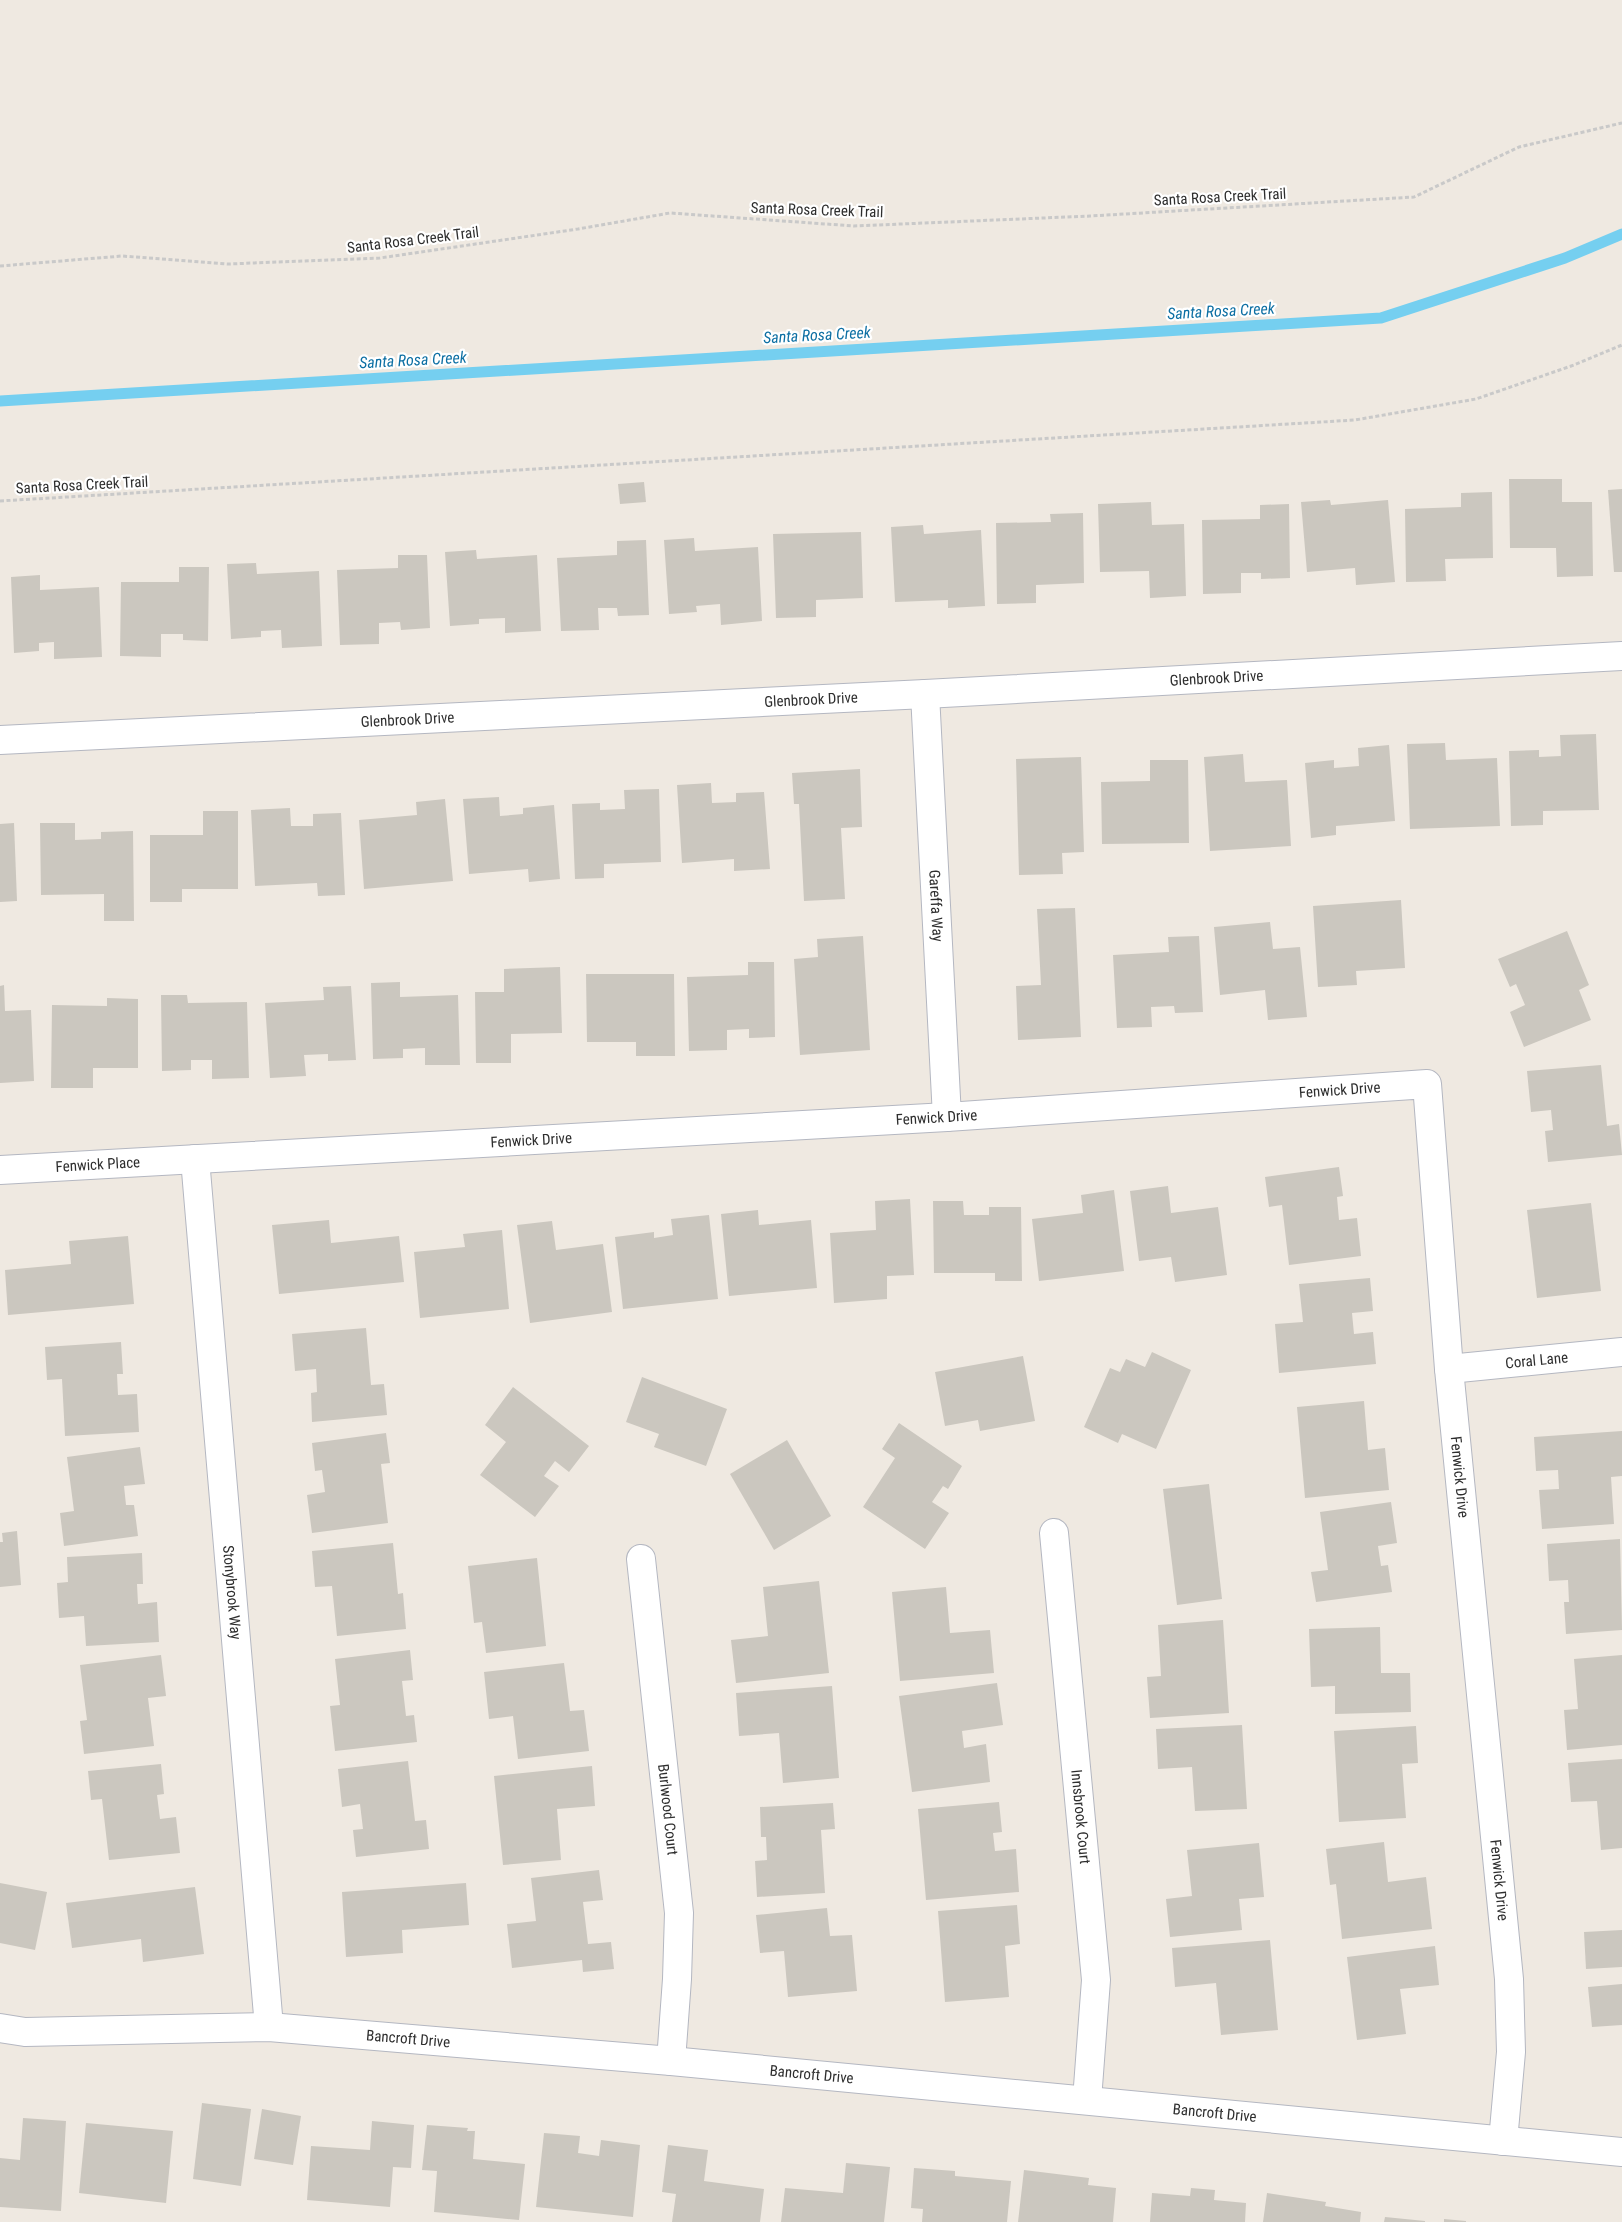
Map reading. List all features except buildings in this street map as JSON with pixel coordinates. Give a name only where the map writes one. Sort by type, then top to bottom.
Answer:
[{"type":"street","name":"Glenbrook Drive","points":[[0,740],[925,694],[1622,656]]},
{"type":"street","name":"Gareffa Way","points":[[925,694],[947,1117]]},
{"type":"street","name":"Fenwick Drive","points":[[195,1159],[947,1117],[1427,1084],[1449,1369],[1509,1979],[1511,2052],[1503,2141]]},
{"type":"street","name":"Fenwick Place","points":[[0,1170],[195,1159]]},
{"type":"street","name":"Stonybrook Way","points":[[195,1159],[269,2027]]},
{"type":"street","name":"Coral Lane","points":[[1449,1369],[1622,1352]]},
{"type":"street","name":"Innsbrook Court","points":[[1054,1533],[1096,1980],[1087,2100]]},
{"type":"street","name":"Burlwood Court","points":[[641,1559],[679,1913],[677,1979],[671,2061]]},
{"type":"street","name":"Bancroft Drive","points":[[0,2028],[25,2032],[269,2027],[671,2061],[1622,2152]]},
{"type":"path","name":"Santa Rosa Creek Trail","points":[[0,266],[122,256],[228,264],[380,258],[578,229],[670,213],[854,226],[1100,215],[1414,197],[1519,147],[1622,123]]},
{"type":"path","name":"Santa Rosa Creek Trail","points":[[0,502],[1355,420],[1476,399],[1574,365],[1622,345]]},
{"type":"waterway","name":"Santa Rosa Creek","points":[[0,401],[1381,318],[1565,258],[1622,234]]}]
